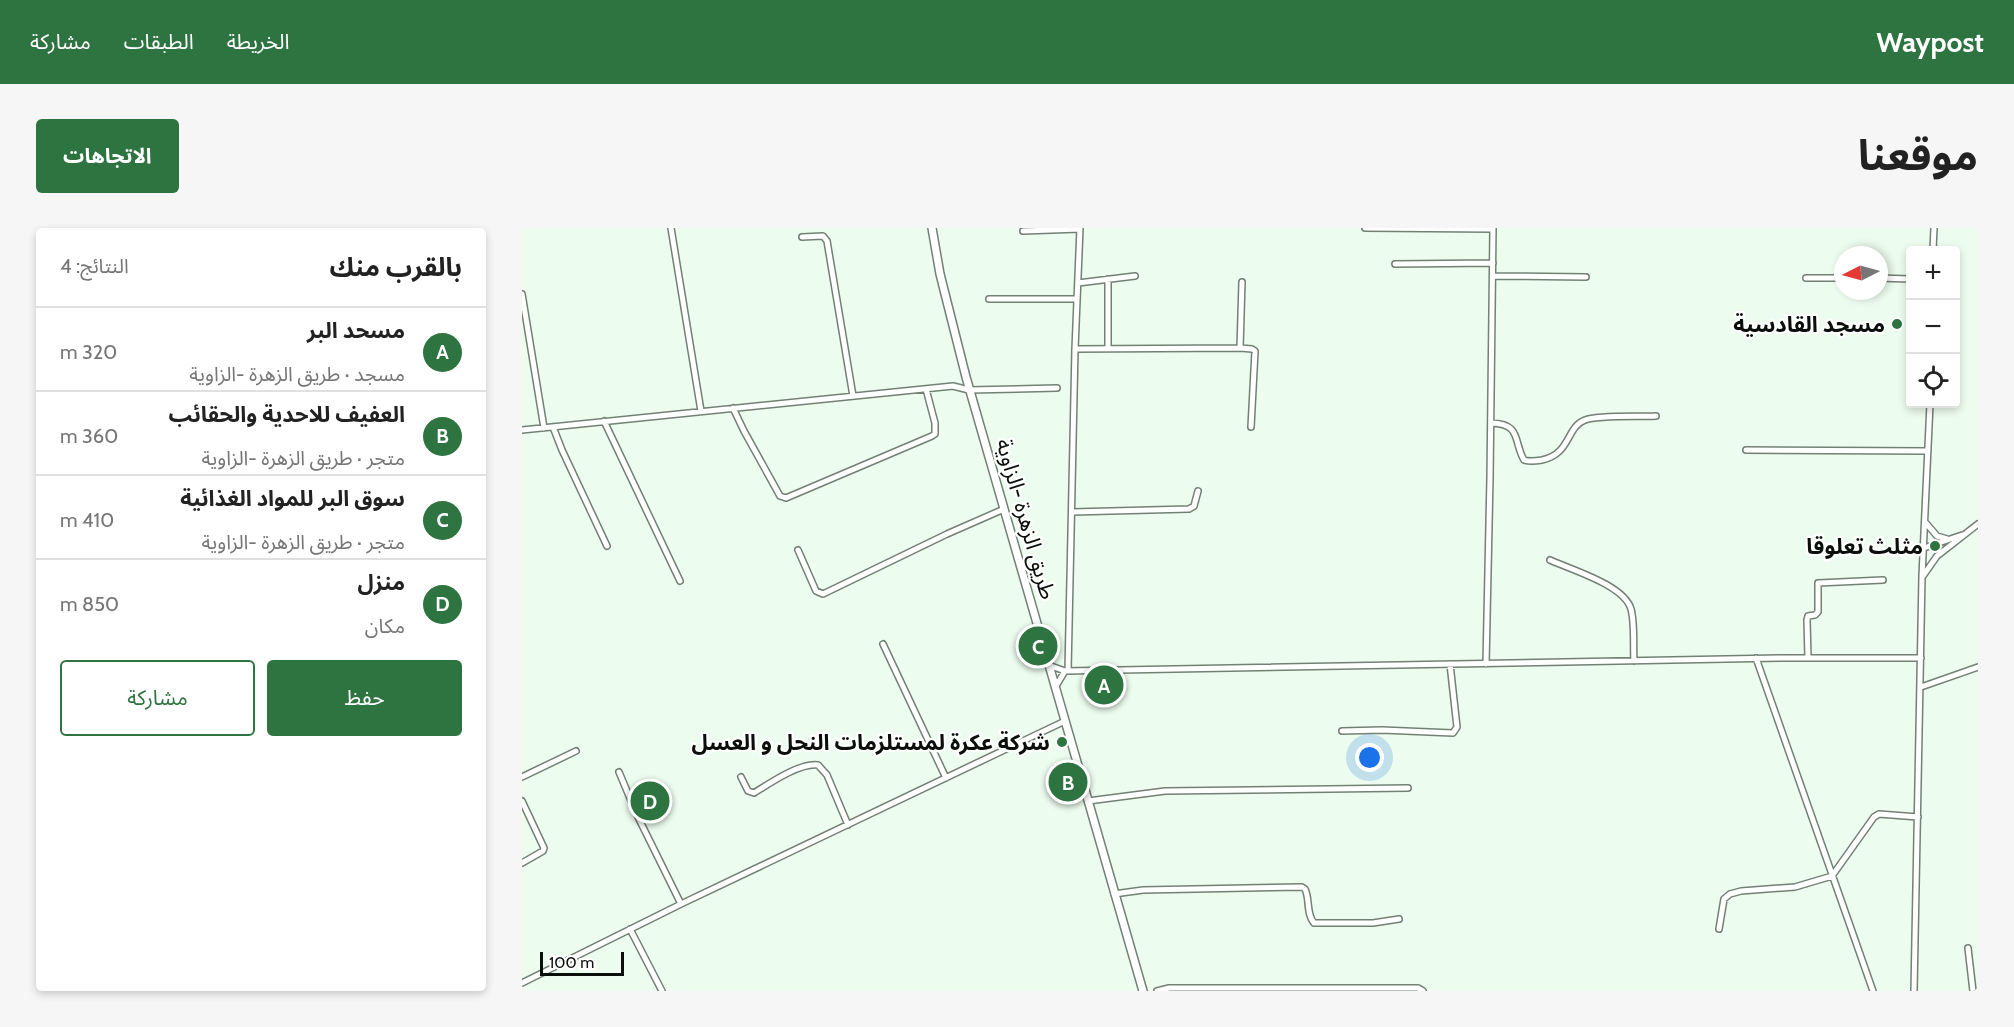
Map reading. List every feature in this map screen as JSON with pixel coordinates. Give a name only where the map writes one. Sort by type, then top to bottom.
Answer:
[{"type":"main road","name":"طريق الزهرة -الزاوية","points":[[932,228],[940,274],[969,390],[1051,666],[1143,991]]},
{"type":"street","points":[[671,228],[701,411]]},
{"type":"street","points":[[1365,228],[1493,228],[1485,664]]},
{"type":"street","points":[[1934,228],[1934,246]]},
{"type":"street","points":[[1023,231],[1080,229],[1066,671],[1056,686]]},
{"type":"street","points":[[802,237],[823,236],[827,241],[853,396]]},
{"type":"street","points":[[1395,264],[1493,263]]},
{"type":"street","points":[[1078,283],[1135,276]]},
{"type":"street","points":[[1493,276],[1586,277]]},
{"type":"street","points":[[1806,278],[1834,278]]},
{"type":"street","points":[[1888,278],[1906,279]]},
{"type":"street","points":[[1108,279],[1108,348]]},
{"type":"street","points":[[1240,348],[1242,282]]},
{"type":"street","points":[[522,294],[544,428]]},
{"type":"street","points":[[989,299],[1077,299]]},
{"type":"street","points":[[1076,349],[1252,349],[1255,351],[1251,427]]},
{"type":"street","points":[[953,386],[966,377]]},
{"type":"street","points":[[522,430],[953,386],[969,390],[1057,388]]},
{"type":"street","points":[[733,408],[780,496],[786,498],[935,434],[935,423],[926,389]]},
{"type":"street","points":[[1914,991],[1923,576],[1930,408]]},
{"type":"street","points":[[1491,423],[1513,429],[1522,457],[1529,462],[1550,458],[1557,454],[1566,444],[1574,429],[1584,420],[1656,416]]},
{"type":"street","points":[[604,421],[680,581]]},
{"type":"street","points":[[553,427],[607,546]]},
{"type":"street","points":[[1746,450],[1928,451]]},
{"type":"street","points":[[1072,512],[1190,509],[1194,506],[1198,491]]},
{"type":"street","points":[[798,550],[816,591],[823,594],[1004,509]]},
{"type":"street","points":[[1925,522],[1937,536],[1949,539]]},
{"type":"street","points":[[1923,576],[1937,556],[1978,524]]},
{"type":"street","points":[[1924,550],[1964,534]]},
{"type":"street","points":[[1924,550],[1937,556]]},
{"type":"street","points":[[1550,560],[1610,586],[1623,596],[1631,608],[1634,661]]},
{"type":"street","points":[[1808,658],[1807,620],[1808,616],[1818,612],[1818,583],[1883,580]]},
{"type":"street","points":[[883,644],[946,778]]},
{"type":"street","points":[[1051,666],[1066,671],[1756,658],[1921,658]]},
{"type":"street","points":[[1756,658],[1873,991]]},
{"type":"street","points":[[1342,731],[1453,733],[1456,727],[1450,664]]},
{"type":"street","points":[[1921,687],[1978,668]]},
{"type":"street","points":[[522,983],[681,904],[1065,721]]},
{"type":"street","points":[[522,777],[576,751]]},
{"type":"street","points":[[741,777],[748,791],[754,793],[798,769],[812,764],[818,765],[826,775],[848,825]]},
{"type":"street","points":[[619,772],[681,904]]},
{"type":"street","points":[[1088,801],[1165,791],[1408,788]]},
{"type":"street","points":[[522,801],[544,848],[543,851],[522,862]]},
{"type":"street","points":[[1719,929],[1724,899],[1730,894],[1741,891],[1795,887],[1832,876],[1874,817],[1879,814],[1918,818]]},
{"type":"street","points":[[1114,894],[1143,890],[1302,888],[1307,892],[1310,915],[1314,922],[1373,923],[1399,919]]},
{"type":"street","points":[[630,929],[662,991]]},
{"type":"street","points":[[1968,948],[1973,991]]},
{"type":"street","points":[[1157,991],[1169,988],[1418,988],[1423,991]]},
{"type":"place","name":"مسجد القادسية","points":[[1897,324]]},
{"type":"place","name":"مثلث تعلوقا","points":[[1935,546]]},
{"type":"place","name":"سوق البر للمواد الغذائية","points":[[1038,646]]},
{"type":"place","name":"مسحد البر","points":[[1104,685]]},
{"type":"place","name":"شركة عكرة لمستلزمات النحل و العسل","points":[[1062,742]]},
{"type":"place","name":"العفيف للاحدية والحقائب","points":[[1068,782]]},
{"type":"place","name":"منزل","points":[[650,801]]}]
